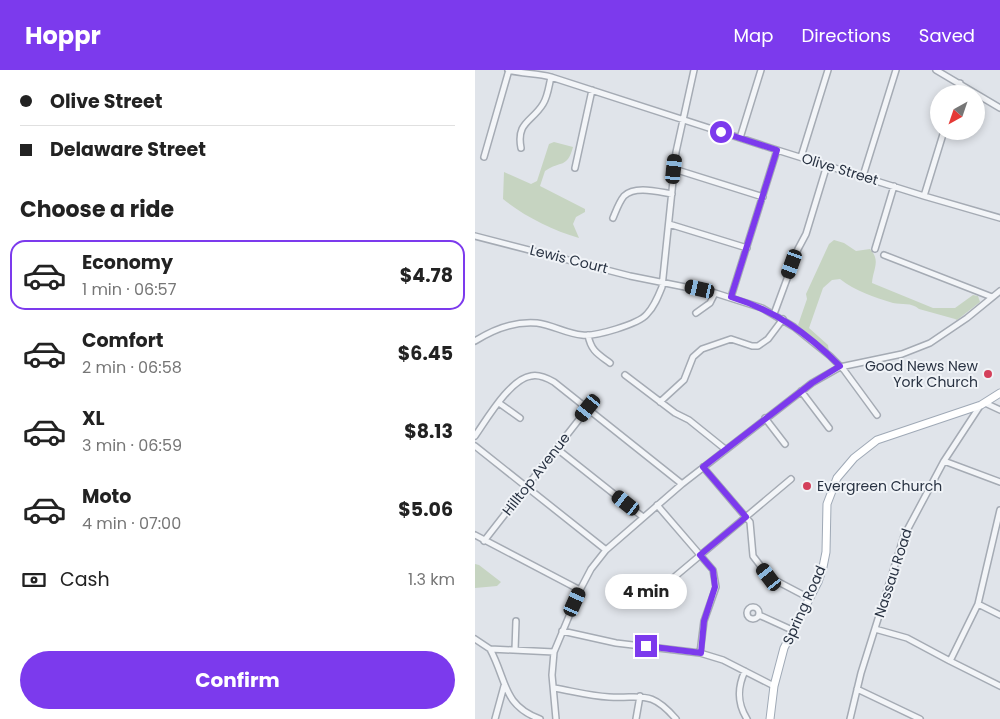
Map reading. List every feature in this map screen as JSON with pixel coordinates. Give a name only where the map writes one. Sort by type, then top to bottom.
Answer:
[{"type":"main road","name":"Nassau Road","points":[[983,404],[1000,393]]},
{"type":"main road","name":"Spring Road","points":[[770,719],[774,686],[785,648],[823,568],[825,516],[829,495],[843,469],[868,446],[885,436],[983,404]]},
{"type":"street","points":[[484,157],[508,70]]},
{"type":"street","name":"Olive Street","points":[[508,70],[551,76],[777,150],[1000,218]]},
{"type":"street","points":[[475,340],[494,330],[521,324],[537,323],[577,334],[588,335],[630,324],[647,316],[656,302],[663,282],[674,169],[694,70]]},
{"type":"street","points":[[740,138],[761,70]]},
{"type":"street","points":[[801,157],[828,70]]},
{"type":"street","points":[[863,176],[896,70]]},
{"type":"street","points":[[936,70],[1000,108]]},
{"type":"street","points":[[521,148],[519,137],[521,130],[543,103],[551,76]]},
{"type":"street","points":[[575,168],[592,90]]},
{"type":"street","points":[[924,196],[941,140]]},
{"type":"street","points":[[731,297],[777,150]]},
{"type":"street","points":[[774,314],[798,249],[806,234],[827,165]]},
{"type":"street","points":[[674,169],[763,197]]},
{"type":"street","points":[[631,184],[633,191]]},
{"type":"street","points":[[875,249],[894,186]]},
{"type":"street","points":[[613,218],[625,195],[633,191],[672,194]]},
{"type":"street","points":[[669,224],[747,248]]},
{"type":"street","name":"Lewis Court","points":[[475,236],[630,276],[731,297],[762,308],[783,319],[811,340],[840,366],[877,415]]},
{"type":"street","points":[[884,255],[992,297]]},
{"type":"street","points":[[556,719],[552,675],[554,652],[580,590],[591,569],[606,550],[682,484],[801,391],[840,366],[912,351],[944,334],[1000,291]]},
{"type":"street","points":[[696,313],[709,303],[715,293]]},
{"type":"street","points":[[660,402],[684,380],[693,357],[702,349],[731,339],[752,346],[758,346],[768,339],[783,319]]},
{"type":"street","points":[[588,335],[593,350],[610,363]]},
{"type":"street","points":[[475,436],[499,403],[521,379],[532,375],[544,377],[554,382],[588,408],[682,484]]},
{"type":"street","points":[[625,375],[675,413],[689,420],[725,449]]},
{"type":"street","points":[[801,391],[829,428]]},
{"type":"street","points":[[499,403],[520,418]]},
{"type":"street","points":[[983,404],[1000,410]]},
{"type":"street","name":"Nassau Road","points":[[850,719],[857,688],[903,536],[944,461],[983,404]]},
{"type":"street","name":"Hilltop Avenue","points":[[484,541],[588,408]]},
{"type":"street","points":[[765,418],[785,444]]},
{"type":"street","points":[[475,446],[606,550]]},
{"type":"street","points":[[556,448],[643,517]]},
{"type":"street","points":[[944,461],[1000,482]]},
{"type":"street","points":[[703,467],[750,522],[753,556],[769,577],[809,598]]},
{"type":"street","points":[[653,595],[791,479]]},
{"type":"street","points":[[657,505],[713,570],[715,587],[704,621],[701,653]]},
{"type":"street","points":[[950,661],[978,604],[1000,510]]},
{"type":"street","points":[[475,536],[580,590]]},
{"type":"street","points":[[978,604],[1000,615]]},
{"type":"street","points":[[759,616],[793,630]]},
{"type":"street","points":[[515,650],[516,621]]},
{"type":"street","points":[[875,629],[907,638],[1000,686]]},
{"type":"street","points":[[562,632],[616,642],[701,653],[723,660],[774,686]]},
{"type":"street","points":[[475,639],[491,649],[554,652]]},
{"type":"street","points":[[491,649],[507,694],[522,710],[540,719]]},
{"type":"street","points":[[745,671],[739,685],[739,694],[740,704],[747,719]]},
{"type":"street","points":[[495,719],[504,686]]},
{"type":"street","points":[[554,688],[610,697],[640,696],[661,704],[676,719]]},
{"type":"street","points":[[857,688],[920,719]]},
{"type":"street","points":[[637,719],[640,696]]},
{"type":"green space","points":[[554,142],[573,147],[571,154],[563,163],[545,171],[540,186],[585,209],[585,212],[576,217],[573,224],[579,238],[539,222],[503,199],[504,172],[531,184],[537,181],[549,144]]},
{"type":"green space","points":[[834,240],[844,243],[856,251],[870,249],[876,261],[872,283],[933,308],[955,308],[973,295],[978,296],[980,302],[957,320],[919,309],[913,305],[893,303],[858,290],[840,279],[832,280],[823,288],[809,328],[828,345],[829,352],[798,325],[807,299],[806,294],[829,244]]},
{"type":"green space","points":[[475,564],[501,582],[497,586],[475,588]]},
{"type":"place","name":"Good News New York Church","points":[[988,374]]},
{"type":"place","name":"Evergreen Church","points":[[807,486]]},
{"type":"route","points":[[646,646],[701,653],[704,621],[715,587],[713,570],[700,555],[746,517],[703,467],[812,383],[840,366],[783,319],[762,308],[731,297],[777,150],[721,132]]}]
